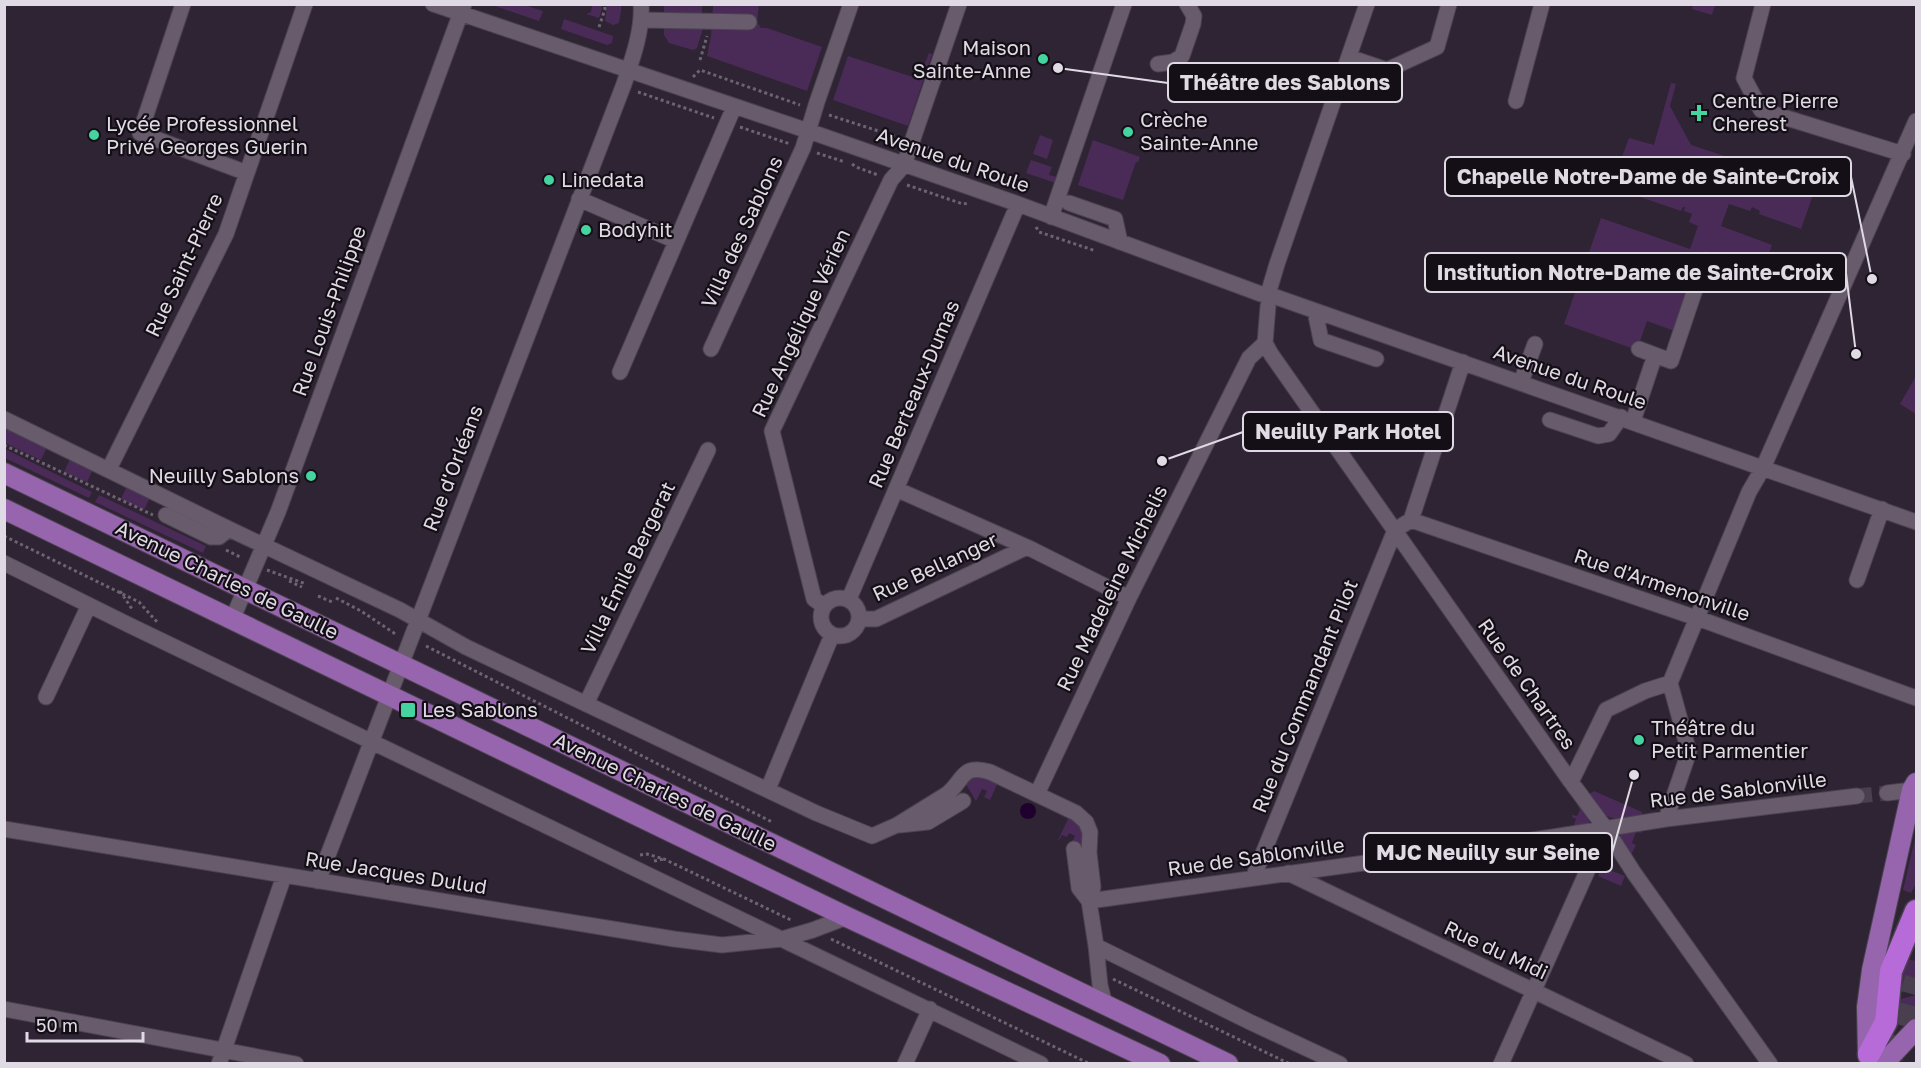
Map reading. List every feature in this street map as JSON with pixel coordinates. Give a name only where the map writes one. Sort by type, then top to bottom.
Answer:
[{"type":"highway","points":[[1873,1060],[1886,1022],[1893,962],[1917,911]]},
{"type":"main road","name":"Avenue Charles de Gaulle","points":[[4,473],[1228,1064]]},
{"type":"main road","name":"Avenue Charles de Gaulle","points":[[4,509],[847,917],[1160,1064]]},
{"type":"main road","points":[[1914,786],[1872,970],[1867,1007],[1873,1060],[1917,1029]]},
{"type":"street","points":[[183,4],[140,133],[247,173]]},
{"type":"street","name":"Rue Saint-Pierre","points":[[109,469],[226,234],[305,4]]},
{"type":"street","name":"Avenue du Roule","points":[[433,4],[462,9],[628,71],[904,165],[1015,210],[1051,217],[1269,297],[1521,382],[1917,522]]},
{"type":"street","name":"Villa des Sablons","points":[[711,349],[803,148],[851,4]]},
{"type":"street","points":[[904,165],[959,4]]},
{"type":"street","points":[[1051,217],[1124,4]]},
{"type":"street","points":[[1158,64],[1173,62],[1182,56],[1194,16],[1187,4]]},
{"type":"street","points":[[1349,57],[1387,70],[1437,46],[1449,4]]},
{"type":"street","points":[[1516,100],[1542,4]]},
{"type":"street","points":[[1763,4],[1744,78],[1761,110],[1903,154]]},
{"type":"street","points":[[1265,343],[1269,297],[1277,264],[1349,57],[1362,6]]},
{"type":"street","name":"Rue Louis-Philippe","points":[[232,620],[264,545],[462,9]]},
{"type":"street","points":[[642,9],[749,22]]},
{"type":"street","name":"Rue d'Orléans","points":[[318,881],[628,71],[642,9]]},
{"type":"street","points":[[620,372],[734,107]]},
{"type":"street","points":[[1666,819],[1689,752],[1670,683],[1749,492],[1763,468],[1917,121]]},
{"type":"street","name":"Rue Angélique Vérien","points":[[824,606],[814,599],[772,431],[891,180],[904,165]]},
{"type":"street","points":[[579,198],[676,241]]},
{"type":"street","points":[[1069,203],[1114,219],[1120,242]]},
{"type":"street","name":"Rue Berteaux-Dumas","points":[[849,599],[1015,210]]},
{"type":"street","points":[[1639,349],[1671,361],[1705,260]]},
{"type":"street","points":[[1315,311],[1321,340],[1376,358]]},
{"type":"street","name":"Rue de Chartres","points":[[1265,343],[1278,365],[1770,1064]]},
{"type":"street","name":"Rue Madeleine Michelis","points":[[1037,794],[1129,598],[1249,358],[1265,343]]},
{"type":"street","points":[[1521,382],[1535,344]]},
{"type":"street","points":[[1550,420],[1598,436],[1610,434],[1627,419],[1655,355]]},
{"type":"street","points":[[1395,530],[1411,520],[1463,362]]},
{"type":"street","points":[[4,419],[418,620],[466,647],[816,813],[872,836],[897,825],[950,792],[963,775],[971,771],[990,772],[1080,816],[1088,824],[1090,832],[1089,853],[1093,887],[1089,901],[1100,985],[1105,1005]]},
{"type":"street","name":"Villa Émile Bergerat","points":[[586,704],[708,450]]},
{"type":"street","points":[[896,489],[1027,547],[1129,598]]},
{"type":"street","points":[[1857,580],[1882,510]]},
{"type":"street","points":[[162,517],[211,537],[219,537],[230,529]]},
{"type":"street","name":"Rue d'Armenonville","points":[[1411,520],[1917,698]]},
{"type":"street","name":"Rue du Commandant Pilot","points":[[1253,878],[1395,530]]},
{"type":"street","name":"Rue Bellanger","points":[[860,619],[876,619],[1027,547]]},
{"type":"street","points":[[4,563],[1041,1064]]},
{"type":"street","points":[[840,597],[849,599],[859,610],[860,619],[857,628],[841,637],[832,635],[825,630],[821,622],[824,606],[840,597]]},
{"type":"street","points":[[46,698],[89,605]]},
{"type":"street","points":[[768,789],[832,635]]},
{"type":"street","points":[[1571,782],[1606,710],[1670,683]]},
{"type":"street","points":[[1887,793],[1914,786]]},
{"type":"street","name":"Rue de Sablonville","points":[[1089,901],[1666,819],[1857,796]]},
{"type":"street","points":[[897,825],[928,822],[963,801]]},
{"type":"street","name":"Rue Jacques Dulud","points":[[4,829],[722,945],[782,939],[847,917]]},
{"type":"street","points":[[1501,1064],[1606,829]]},
{"type":"street","points":[[1074,849],[1080,890],[1089,901]]},
{"type":"street","name":"Rue du Midi","points":[[1288,873],[1686,1064]]},
{"type":"street","points":[[221,1057],[284,876]]},
{"type":"street","points":[[1096,946],[1340,1064]]},
{"type":"street","points":[[4,1009],[221,1057],[296,1064]]},
{"type":"street","points":[[905,1064],[930,1009]]},
{"type":"path","points":[[599,27],[605,9],[604,4]]},
{"type":"path","points":[[787,143],[963,204],[971,202]]},
{"type":"path","points":[[1015,210],[1034,224],[1040,232],[1102,253]]},
{"type":"path","points":[[4,445],[162,517]]},
{"type":"path","points":[[4,536],[140,602],[160,626]]},
{"type":"path","points":[[222,548],[246,560]]},
{"type":"path","points":[[267,570],[314,587]]},
{"type":"path","points":[[290,581],[302,587]]},
{"type":"path","points":[[318,596],[332,602]]},
{"type":"path","points":[[333,597],[362,611],[399,636]]},
{"type":"path","points":[[426,646],[776,825]]},
{"type":"path","points":[[664,859],[1090,1064]]},
{"type":"path","points":[[1112,979],[1290,1064]]},
{"type":"shaded area","points":[[1693,4],[1715,5],[1712,15],[1692,9]]},
{"type":"shaded area","points":[[492,5],[524,5],[543,11],[539,21]]},
{"type":"shaded area","points":[[591,5],[601,5],[599,18],[586,14],[591,12]]},
{"type":"shaded area","points":[[607,5],[621,5],[619,23],[613,25],[605,21]]},
{"type":"shaded area","points":[[664,5],[702,5],[702,32],[697,48],[693,50],[669,43],[664,35]]},
{"type":"shaded area","points":[[713,5],[759,5],[757,22],[761,28],[822,47],[807,91],[707,56]]},
{"type":"shaded area","points":[[564,19],[613,36],[612,43],[607,45],[561,29]]},
{"type":"shaded area","points":[[929,53],[932,54],[908,126],[833,100],[848,56],[919,79]]},
{"type":"shaded area","points":[[1671,83],[1676,84],[1670,106],[1691,145],[1734,159],[1731,170],[1813,195],[1801,229],[1759,214],[1760,211],[1752,207],[1750,211],[1729,204],[1721,226],[1772,245],[1758,286],[1707,268],[1677,332],[1647,321],[1637,350],[1564,324],[1601,218],[1690,249],[1698,226],[1689,222],[1692,214],[1684,211],[1685,207],[1681,211],[1611,187],[1629,138],[1654,145]]},
{"type":"shaded area","points":[[1040,135],[1053,140],[1047,159],[1033,154]]},
{"type":"shaded area","points":[[1093,140],[1140,157],[1136,162],[1123,200],[1078,185]]},
{"type":"shaded area","points":[[1031,160],[1052,167],[1049,175],[1057,177],[1056,183],[1026,173]]},
{"type":"shaded area","points":[[1916,376],[1916,414],[1900,404]]},
{"type":"shaded area","points":[[5,426],[48,445],[41,460],[5,443]]},
{"type":"shaded area","points":[[5,449],[92,492],[89,498],[5,458]]},
{"type":"shaded area","points":[[71,457],[94,467],[87,482],[64,472]]},
{"type":"shaded area","points":[[128,484],[151,495],[144,510],[121,499]]},
{"type":"shaded area","points":[[99,495],[206,546],[203,553],[95,502]]},
{"type":"shaded area","points":[[979,776],[998,782],[990,800],[984,797],[987,791],[982,789],[976,801],[964,781]]},
{"type":"shaded area","points":[[1594,791],[1642,812],[1642,817],[1616,819],[1610,817],[1600,810],[1588,795]]},
{"type":"shaded area","points":[[1025,803],[1031,803],[1036,811],[1034,817],[1025,819],[1020,814],[1020,808]]},
{"type":"shaded area","points":[[1578,803],[1589,820],[1589,826],[1573,828],[1576,819],[1572,815],[1577,816],[1580,810]]},
{"type":"shaded area","points":[[1069,817],[1082,827],[1083,844],[1070,846],[1075,836],[1069,833],[1067,837],[1062,835],[1058,840]]},
{"type":"shaded area","points":[[1643,828],[1641,833],[1636,832],[1632,843],[1636,845],[1630,857],[1617,835]]},
{"type":"shaded area","points":[[1916,834],[1916,884],[1911,893],[1903,890]]},
{"type":"shaded area","points":[[1602,867],[1625,876],[1621,886],[1598,876]]},
{"type":"shaded area","points":[[1906,959],[1916,961],[1916,988],[1897,993]]},
{"type":"shaded area","points":[[1916,995],[1916,1017],[1910,1022],[1902,1020],[1897,1000]]},
{"type":"tunnel","points":[[1857,796],[1887,793]]},
{"type":"tunnel","points":[[1892,1057],[1916,978]]},
{"type":"place","name":"Maison Sainte-Anne","points":[[1043,59]]},
{"type":"place","name":"Théâtre des Sablons","points":[[1058,68]]},
{"type":"place","name":"Centre Pierre Cherest","points":[[1699,113]]},
{"type":"place","name":"Crèche Sainte-Anne","points":[[1128,132]]},
{"type":"place","name":"Lycée Professionnel Privé Georges Guerin","points":[[94,135]]},
{"type":"place","name":"Linedata","points":[[549,180]]},
{"type":"place","name":"Bodyhit","points":[[586,230]]},
{"type":"place","name":"Chapelle Notre-Dame de Sainte-Croix","points":[[1872,279]]},
{"type":"place","name":"Institution Notre-Dame de Sainte-Croix","points":[[1856,354]]},
{"type":"place","name":"Neuilly Park Hotel","points":[[1162,461]]},
{"type":"place","name":"Neuilly Sablons","points":[[311,476]]},
{"type":"place","name":"Les Sablons","points":[[408,710]]},
{"type":"place","name":"Théâtre du Petit Parmentier","points":[[1639,740]]},
{"type":"place","name":"MJC Neuilly sur Seine","points":[[1634,775]]}]
